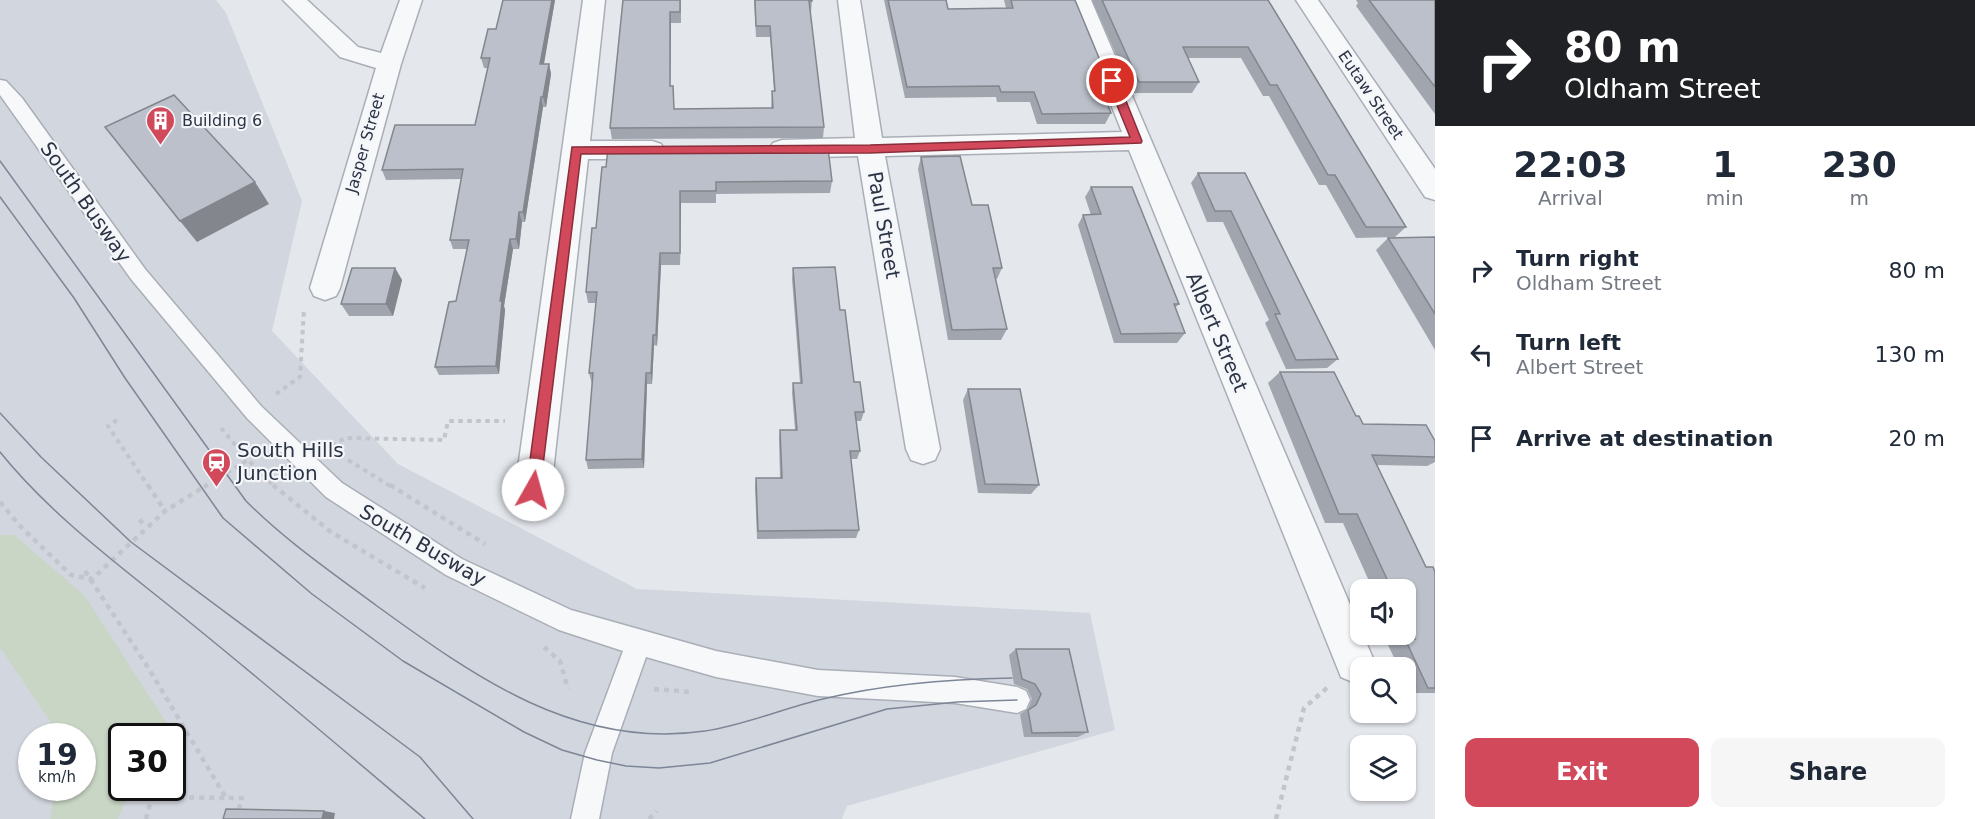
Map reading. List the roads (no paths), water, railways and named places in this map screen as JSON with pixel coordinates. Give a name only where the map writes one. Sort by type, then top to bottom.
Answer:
[{"type":"street","points":[[294,0],[349,52],[389,64]]},
{"type":"street","name":"Jasper Street","points":[[325,288],[389,64],[411,0]]},
{"type":"street","points":[[533,490],[594,0]]},
{"type":"street","name":"Paul Street","points":[[849,0],[870,149],[923,449]]},
{"type":"street","name":"Albert Street","points":[[1080,0],[1352,657]]},
{"type":"street","name":"Eutaw Street","points":[[1307,0],[1435,190]]},
{"type":"street","points":[[753,149],[870,149],[1137,141]]},
{"type":"street","points":[[576,150],[682,150]]},
{"type":"lane","name":"South Busway","points":[[0,85],[16,102],[138,274],[254,412],[334,490],[461,571],[568,621],[638,644],[716,664],[818,683],[955,690],[1017,700]]},
{"type":"lane","points":[[585,819],[586,801],[597,760],[638,644]]},
{"type":"tram line","points":[[0,161],[246,501],[309,556],[414,633],[490,682],[529,702],[570,719],[613,729],[658,734],[720,728],[808,703],[893,686],[940,681],[1012,678]]},
{"type":"tram line","points":[[0,197],[74,298],[125,378],[223,518],[312,594],[403,661],[524,732],[562,750],[597,760],[626,766],[659,768],[710,763],[887,709],[957,702],[1017,700]]},
{"type":"tram line","points":[[0,413],[41,457],[131,542],[420,757],[473,819]]},
{"type":"tram line","points":[[0,452],[44,500],[92,543],[252,673],[425,819]]},
{"type":"place","name":"Building 6","points":[[161,146]]},
{"type":"place","name":"South Hills Junction","points":[[216,488]]}]
